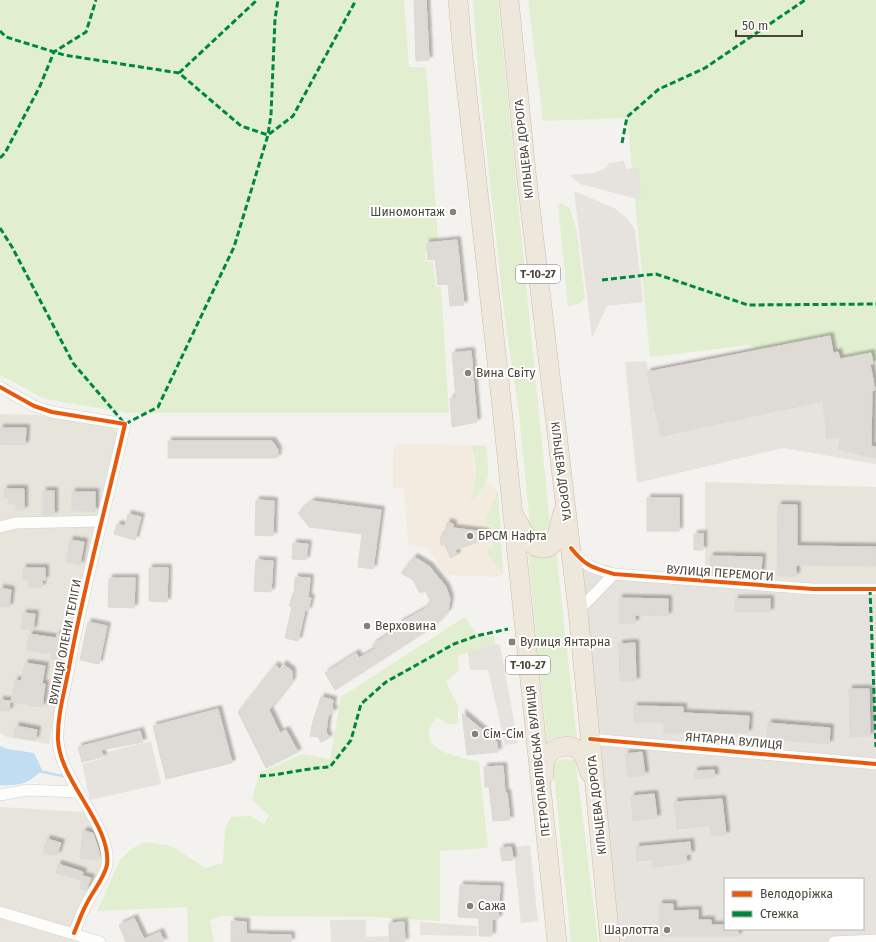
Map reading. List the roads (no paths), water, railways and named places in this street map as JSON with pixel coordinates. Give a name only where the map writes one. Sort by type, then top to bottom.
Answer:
[{"type":"highway","name":"ПЕТРОПАВЛІВСЬКА ВУЛИЦЯ","points":[[458,0],[557,942]]},
{"type":"highway","name":"КІЛЬЦЕВА ДОРОГА","points":[[509,0],[526,172],[578,611],[610,942]]},
{"type":"highway","points":[[512,512],[531,543],[542,549],[549,547],[554,542],[565,505]]},
{"type":"highway","points":[[542,793],[545,761],[549,753],[558,747],[576,748],[583,755],[594,785]]},
{"type":"street","name":"ВУЛИЦЯ ОЛЕНИ ТЕЛІГИ","points":[[0,387],[34,406],[52,412],[125,424],[79,615],[59,722],[58,741],[62,757],[77,792],[89,809],[103,840],[107,854],[106,866],[86,905],[74,933]]},
{"type":"street","points":[[0,527],[16,523],[102,521]]},
{"type":"street","name":"ВУЛИЦЯ ПЕРЕМОГИ","points":[[571,548],[581,561],[591,568],[614,574],[813,589],[876,589]]},
{"type":"street","points":[[578,611],[614,574]]},
{"type":"street","name":"ЯНТАРНА ВУЛИЦЯ","points":[[590,739],[876,764]]},
{"type":"street","points":[[0,795],[27,790],[77,792]]},
{"type":"street","points":[[0,912],[100,942]]},
{"type":"street","points":[[834,942],[876,940]]},
{"type":"water","points":[[0,746],[8,749],[34,753],[42,770],[23,783],[0,785]]},
{"type":"waterway","points":[[38,771],[63,776]]},
{"type":"place","name":"Шиномонтаж","points":[[453,212]]},
{"type":"place","name":"Вина Світу","points":[[468,373]]},
{"type":"place","name":"БРСМ Нафта","points":[[470,536]]},
{"type":"place","name":"Верховина","points":[[367,626]]},
{"type":"place","name":"Вулиця Янтарна","points":[[512,642]]},
{"type":"place","name":"Сім-Сім","points":[[475,734]]},
{"type":"place","name":"Сажа","points":[[470,906]]},
{"type":"place","name":"Шарлотта","points":[[667,930]]}]
